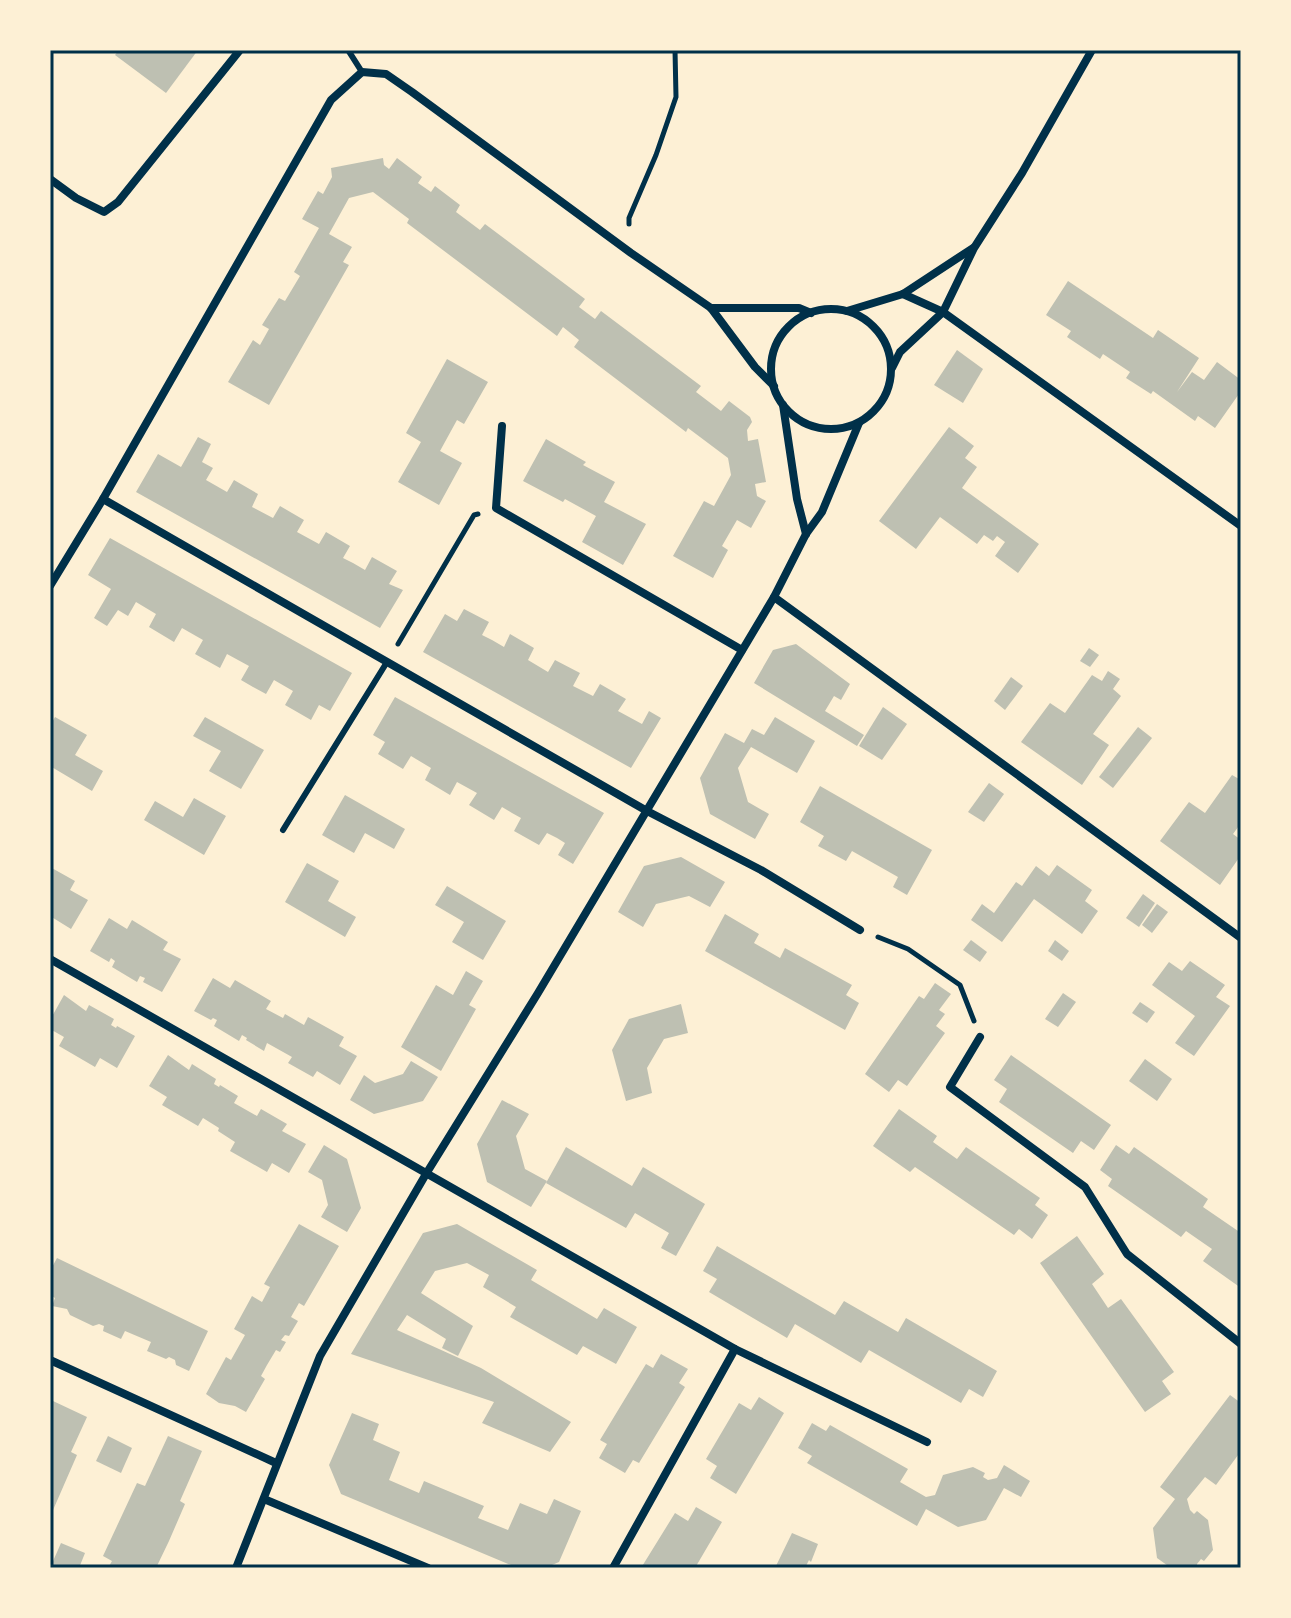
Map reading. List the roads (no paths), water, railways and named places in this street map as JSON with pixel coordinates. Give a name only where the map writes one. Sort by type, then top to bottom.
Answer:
[{"type":"street","points":[[50,179],[76,198],[104,212],[118,202],[240,50]]},
{"type":"street","points":[[783,405],[798,420],[818,428],[839,429],[859,423],[877,409],[888,390],[892,368],[900,352],[943,312],[974,248],[1022,173],[1092,50]]},
{"type":"street","points":[[50,586],[331,100],[362,72],[386,74],[711,308],[755,367],[774,386]]},
{"type":"street","points":[[846,311],[903,294],[974,248]]},
{"type":"street","points":[[903,294],[943,312],[1241,526]]},
{"type":"street","points":[[711,308],[799,308],[811,313]]},
{"type":"street","points":[[806,534],[797,499],[783,405],[774,386],[771,368],[778,342],[795,321],[811,313],[829,309],[846,311],[864,319],[879,332],[888,349],[892,368]]},
{"type":"street","points":[[236,1568],[320,1356],[426,1174],[774,597],[806,534],[822,512],[859,423]]},
{"type":"street","points":[[502,426],[496,508],[742,650]]},
{"type":"street","points":[[103,499],[647,811],[761,870],[860,930]]},
{"type":"street","points":[[774,597],[1241,938]]},
{"type":"street","points":[[50,959],[735,1349],[927,1442]]},
{"type":"street","points":[[980,1037],[950,1087],[1085,1187],[1127,1254],[1241,1344]]},
{"type":"street","points":[[613,1568],[735,1349]]},
{"type":"street","points":[[50,1360],[276,1463]]},
{"type":"street","points":[[264,1499],[428,1568]]},
{"type":"lane","points":[[348,50],[362,72]]},
{"type":"lane","points":[[283,830],[387,662]]}]
